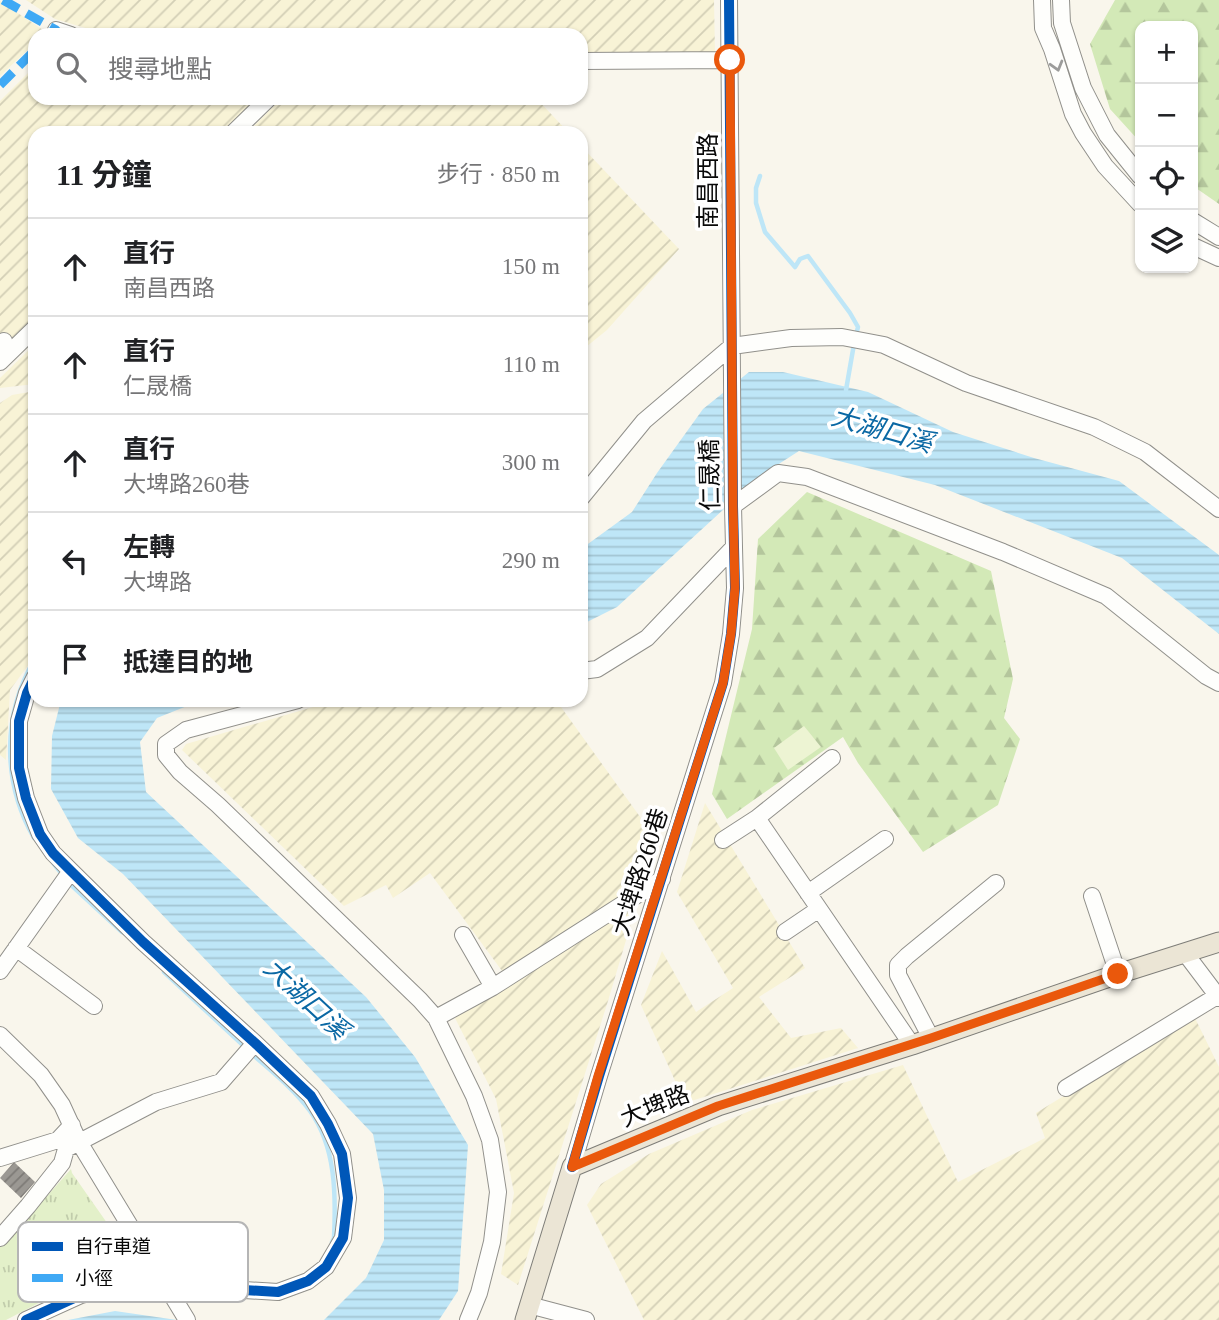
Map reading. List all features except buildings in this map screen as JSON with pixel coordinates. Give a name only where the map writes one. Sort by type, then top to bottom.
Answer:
[{"type":"main road","name":"大埤路","points":[[572,1167],[718,1106],[912,1045],[1219,942]]},
{"type":"main road","points":[[527,1312],[572,1167]]},
{"type":"street","name":"南昌西路","points":[[729,0],[732,354]]},
{"type":"street","points":[[1029,0],[1044,27],[1073,114],[1083,133],[1105,166],[1135,199]]},
{"type":"street","points":[[1042,0],[1044,27]]},
{"type":"street","points":[[1061,0],[1062,23],[1083,88],[1107,135],[1135,170]]},
{"type":"street","points":[[1062,23],[1074,0]]},
{"type":"street","points":[[588,61],[730,60]]},
{"type":"street","points":[[240,126],[262,105]]},
{"type":"street","points":[[1198,224],[1219,237]]},
{"type":"street","points":[[1198,248],[1219,258]]},
{"type":"street","points":[[0,362],[28,335]]},
{"type":"street","points":[[588,489],[644,421],[732,354],[791,338],[842,337],[884,345],[966,383],[1094,427],[1145,452],[1219,509]]},
{"type":"street","name":"仁晟橋","points":[[732,354],[735,588]]},
{"type":"street","points":[[733,506],[778,474],[807,477],[1003,552],[1105,596],[1206,676],[1219,683]]},
{"type":"street","points":[[588,670],[597,669],[647,638],[733,548]]},
{"type":"street","name":"大埤路260巷","points":[[572,1167],[598,1076],[723,683],[735,588]]},
{"type":"street","points":[[28,691],[19,721],[19,768],[26,799],[40,834],[53,853],[143,942],[311,1096],[342,1154],[348,1198],[343,1237],[326,1267],[308,1281],[278,1292],[248,1290]]},
{"type":"street","points":[[273,707],[186,730],[166,744],[166,755],[180,772],[218,805],[436,1018],[474,1096],[490,1140],[498,1192],[492,1242],[479,1293],[468,1320]]},
{"type":"street","points":[[723,840],[757,818],[832,758]]},
{"type":"street","points":[[757,818],[912,1045]]},
{"type":"street","points":[[808,893],[885,839]]},
{"type":"street","points":[[0,971],[71,871]]},
{"type":"street","points":[[436,1018],[493,987],[662,879]]},
{"type":"street","points":[[931,1038],[898,975],[898,965],[996,883]]},
{"type":"street","points":[[1092,896],[1118,974]]},
{"type":"street","points":[[785,932],[819,909]]},
{"type":"street","points":[[463,936],[493,987]]},
{"type":"street","points":[[16,948],[94,1006]]},
{"type":"street","points":[[1066,1088],[1218,997],[1185,953]]},
{"type":"street","points":[[0,1035],[41,1075],[72,1125],[62,1163],[0,1238]]},
{"type":"street","points":[[0,1158],[68,1144],[156,1102],[221,1082],[255,1043]]},
{"type":"street","points":[[68,1144],[122,1222]]},
{"type":"street","points":[[26,1320],[66,1302]]},
{"type":"street","points":[[176,1302],[187,1320]]},
{"type":"street","points":[[527,1312],[586,1320]]},
{"type":"shaded area","points":[[26,0],[714,0],[715,54],[588,54],[588,28],[85,28],[55,19]]},
{"type":"shaded area","points":[[0,1],[40,28],[28,28],[28,50],[0,76]]},
{"type":"shaded area","points":[[28,73],[28,105],[254,105],[232,126],[28,126],[28,326],[0,353],[0,101]]},
{"type":"shaded area","points":[[275,105],[543,105],[562,126],[254,126]]},
{"type":"shaded area","points":[[588,153],[679,249],[607,330],[588,345]]},
{"type":"shaded area","points":[[28,351],[28,385],[0,388],[0,378]]},
{"type":"shaded area","points":[[28,392],[28,666],[10,690],[6,760],[0,755],[0,403],[12,395]]},
{"type":"shaded area","points":[[313,707],[561,707],[656,839],[518,1285],[501,1274],[514,1193],[496,1099],[455,1018],[511,983],[430,873],[393,898],[386,885],[344,906],[182,750],[186,744]]},
{"type":"shaded area","points":[[705,803],[805,968],[759,997],[791,1038],[841,1028],[858,1048],[685,1103],[641,1005],[662,951],[696,1012],[733,988],[677,892]]},
{"type":"shaded area","points":[[1194,1016],[1219,1067],[1219,1320],[644,1320],[587,1205],[601,1184],[649,1154],[752,1110],[903,1065],[958,1182],[1045,1138],[1036,1113]]},
{"type":"green space","points":[[1115,0],[1219,0],[1219,204],[1198,189],[1198,21],[1135,21],[1135,136],[1110,109],[1090,44]]},
{"type":"green space","points":[[807,492],[991,571],[1013,679],[1004,718],[1020,739],[998,805],[923,852],[858,763],[843,737],[727,819],[712,794],[752,629],[758,539]]},
{"type":"green space","points":[[804,726],[821,747],[788,770],[774,748]]},
{"type":"green space","points":[[71,1169],[106,1222],[24,1222]]},
{"type":"green space","points":[[18,1227],[18,1302],[41,1302],[6,1320],[0,1320],[0,1243]]},
{"type":"water","name":"大湖口溪","points":[[749,372],[783,372],[868,392],[953,432],[1119,481],[1219,555],[1219,634],[1122,558],[935,485],[799,451],[760,476],[617,607],[588,622],[588,544],[632,512],[703,409]]},
{"type":"water","name":"大湖口溪","points":[[59,707],[184,707],[157,718],[140,742],[146,792],[366,997],[415,1057],[468,1145],[458,1291],[439,1320],[324,1320],[366,1278],[384,1240],[384,1190],[373,1134],[123,874],[78,838],[51,789],[52,736]]},
{"type":"water","points":[[115,1311],[177,1320],[68,1320]]},
{"type":"waterway","points":[[760,176],[756,188],[756,203],[765,232],[795,267],[800,259],[808,256],[850,313],[858,327],[856,335]]},
{"type":"waterway","points":[[846,390],[854,344]]},
{"type":"waterway","points":[[28,672],[16,702],[10,748],[16,794],[34,838]]},
{"type":"waterway","points":[[54,864],[69,883],[122,932]]},
{"type":"waterway","points":[[164,972],[245,1047]]},
{"type":"waterway","points":[[251,1053],[304,1103],[319,1125],[330,1156],[334,1188],[332,1242]]},
{"type":"marked path","points":[[3,0],[52,28]]},
{"type":"marked path","points":[[0,85],[28,57]]},
{"type":"cycle path","points":[[572,1167],[723,683],[731,634],[735,588],[729,0]]},
{"type":"cycle path","points":[[28,691],[19,721],[19,768],[26,798],[40,834],[53,853],[143,942],[311,1096],[342,1154],[348,1198],[343,1238],[326,1267],[308,1281],[278,1292],[248,1290]]},
{"type":"cycle path","points":[[26,1320],[66,1302]]},
{"type":"route","points":[[730,60],[735,588],[731,634],[723,683],[598,1076],[572,1167],[718,1106],[931,1038],[1118,974]]}]
